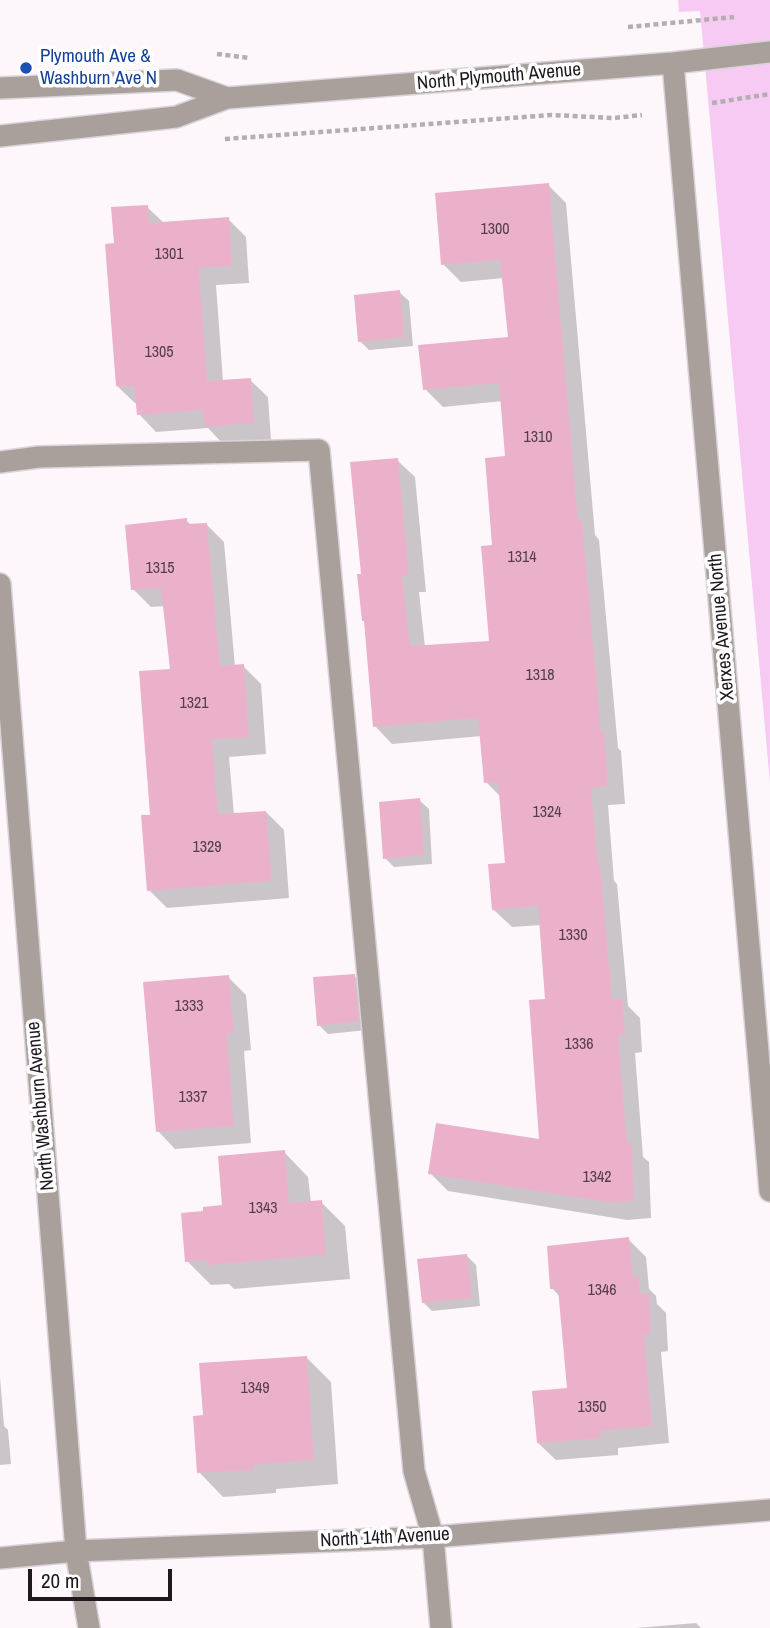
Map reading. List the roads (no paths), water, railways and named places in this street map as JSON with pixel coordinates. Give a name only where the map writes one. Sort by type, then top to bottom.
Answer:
[{"type":"street","name":"North Plymouth Avenue","points":[[0,136],[176,117],[228,99],[673,64],[770,52]]},
{"type":"street","name":"Xerxes Avenue North","points":[[673,64],[770,1191]]},
{"type":"street","name":"North Plymouth Avenue","points":[[0,88],[177,80],[228,99]]},
{"type":"street","points":[[0,462],[39,457],[319,450],[414,1471],[433,1536],[441,1628]]},
{"type":"street","name":"North Washburn Avenue","points":[[0,584],[76,1551],[89,1628]]},
{"type":"street","name":"North 14th Avenue","points":[[0,1558],[76,1551],[433,1536],[770,1510]]},
{"type":"place","name":"Plymouth Ave & Washburn Ave N","points":[[26,68]]}]
